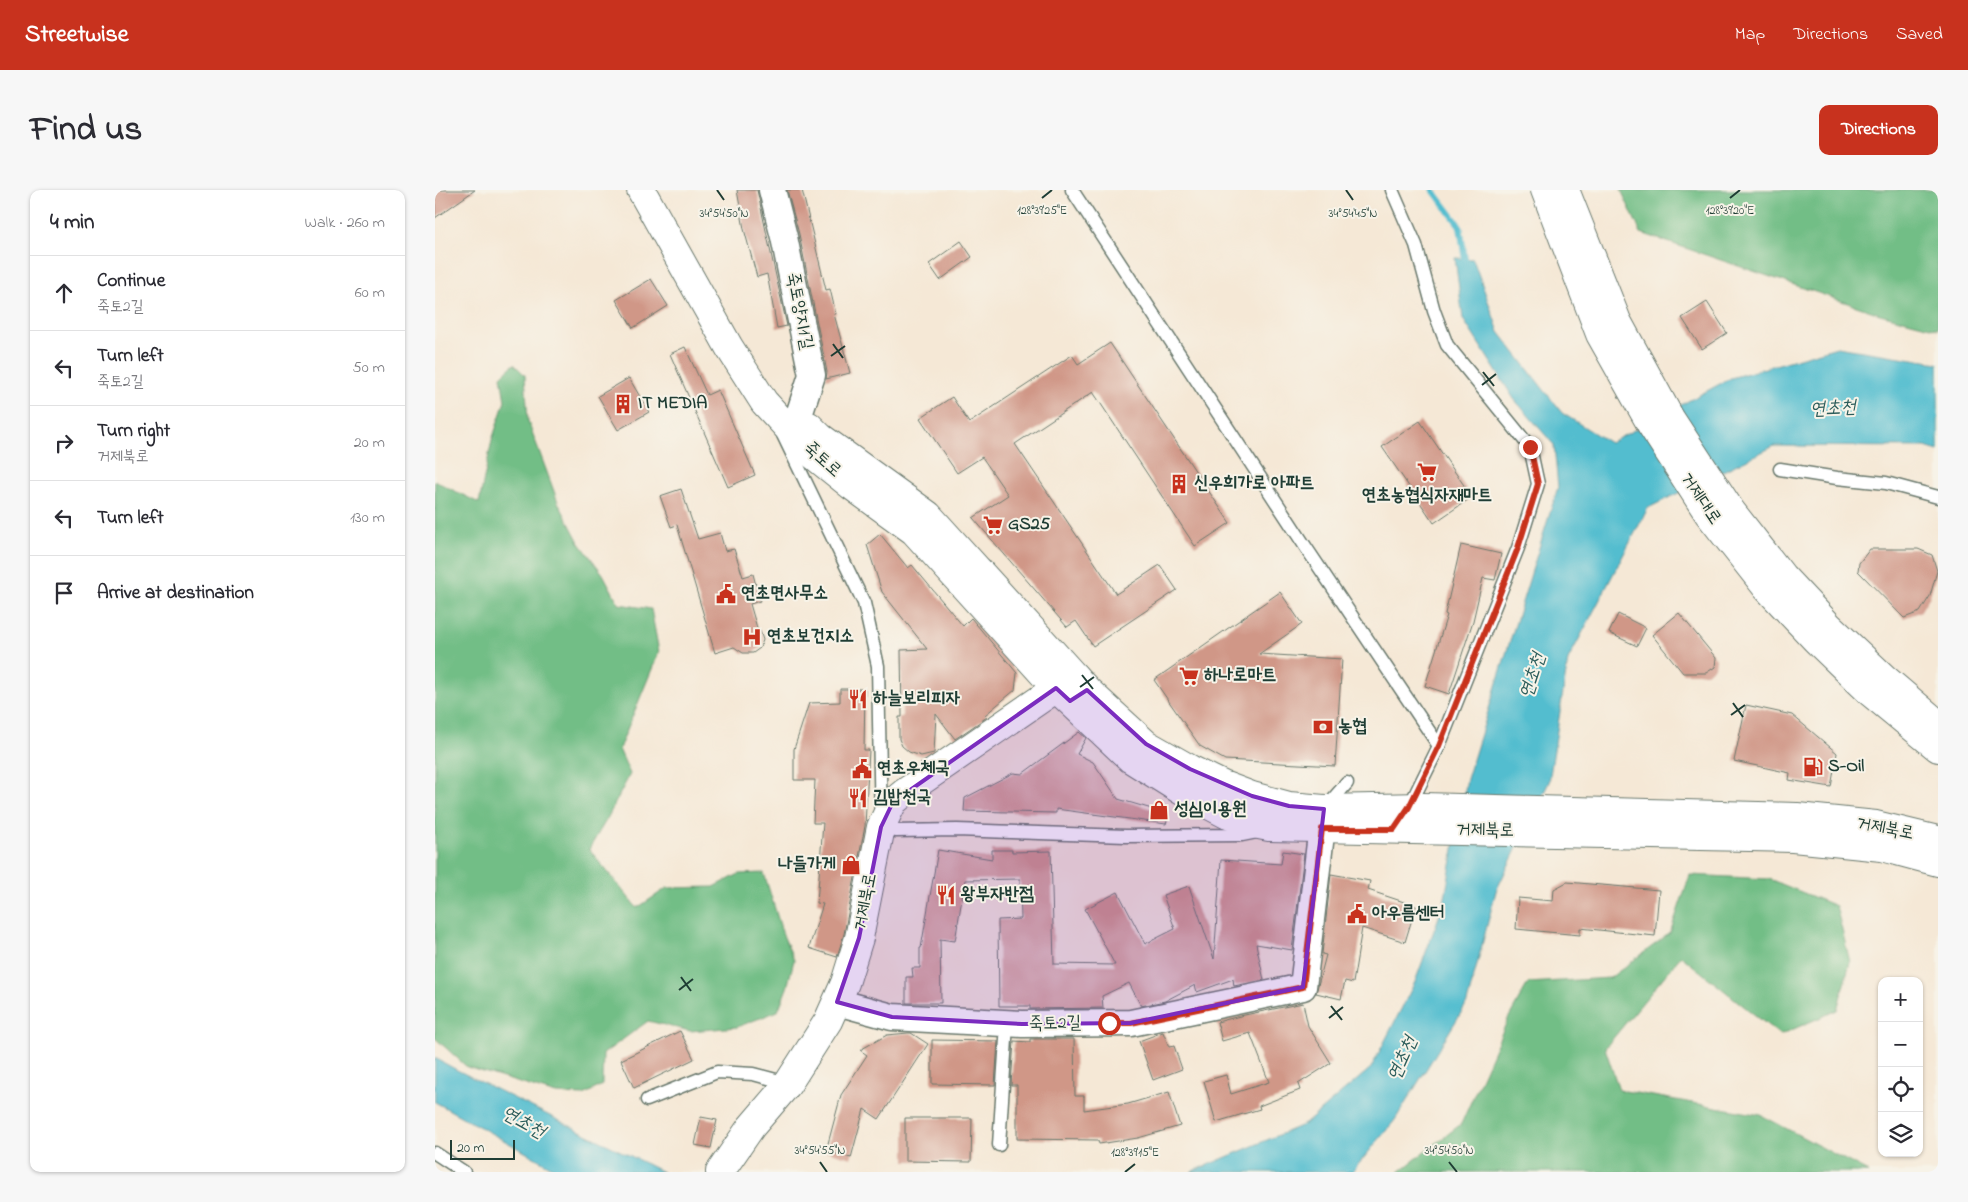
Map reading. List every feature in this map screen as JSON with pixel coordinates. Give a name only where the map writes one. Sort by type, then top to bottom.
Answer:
[{"type":"main road","name":"죽토로","points":[[641,190],[729,347],[764,402],[795,422]]},
{"type":"main road","name":"죽토로","points":[[656,190],[743,341],[795,422],[811,453],[852,486],[914,531],[1072,689]]},
{"type":"main road","name":"거제대로","points":[[1545,190],[1599,334],[1642,388],[1670,418],[1722,515],[1767,588],[1816,640],[1871,693],[1938,748]]},
{"type":"main road","name":"거제대로","points":[[1565,190],[1642,388]]},
{"type":"main road","name":"거제대로","points":[[1722,515],[1830,627],[1884,678],[1938,724]]},
{"type":"main road","name":"거제북로","points":[[729,1170],[751,1127],[792,1088],[828,1021],[843,1004],[888,829],[893,802],[903,793],[1072,689]]},
{"type":"main road","name":"거제북로","points":[[1072,689],[1146,744],[1190,769],[1252,796],[1289,806],[1323,819]]},
{"type":"main road","name":"거제북로","points":[[1072,689],[1131,759],[1160,778],[1229,815],[1249,823],[1269,827],[1323,819],[1411,818],[1569,822],[1793,838],[1883,847],[1938,862]]},
{"type":"main road","name":"거제북로","points":[[1569,822],[1797,817],[1876,825],[1931,836]]},
{"type":"street","name":"죽토양지1길","points":[[772,190],[784,237],[812,375],[795,422]]},
{"type":"street","name":"죽토2길","points":[[843,1004],[892,1017],[1007,1024],[1131,1023],[1303,987],[1323,819]]},
{"type":"lane","points":[[1072,190],[1307,549],[1439,746]]},
{"type":"lane","points":[[1392,190],[1416,245],[1434,311],[1447,344],[1530,447],[1538,484],[1518,548],[1411,818]]},
{"type":"lane","points":[[764,402],[784,438],[864,603],[878,666],[888,829],[1126,836],[1242,835],[1269,827]]},
{"type":"lane","points":[[1780,469],[1886,483],[1938,497]]},
{"type":"lane","points":[[1323,819],[1347,783]]},
{"type":"lane","points":[[999,1146],[1007,1024]]},
{"type":"lane","points":[[647,1100],[717,1072],[753,1074],[792,1088]]},
{"type":"lane","points":[[435,1153],[464,1172]]},
{"type":"highlighted area","points":[[1056,688],[1070,701],[1087,690],[1146,744],[1190,769],[1252,796],[1289,806],[1324,809],[1303,987],[1131,1023],[1022,1024],[892,1017],[837,1002],[859,938],[881,827],[893,802]]},
{"type":"green space","points":[[1621,190],[1938,190],[1938,329],[1880,314],[1641,233]]},
{"type":"green space","points":[[514,364],[525,375],[528,421],[558,502],[579,542],[603,574],[619,604],[651,609],[659,652],[619,749],[630,774],[589,849],[637,908],[667,888],[714,887],[739,874],[764,873],[783,935],[794,960],[787,988],[778,1011],[737,1027],[690,1031],[648,1021],[603,1054],[602,1085],[584,1095],[556,1094],[467,1067],[435,1038],[435,481],[479,503],[492,440],[505,401],[501,376]]},
{"type":"green space","points":[[1690,875],[1769,879],[1836,906],[1850,962],[1837,1010],[1780,1035],[1681,956],[1605,1048],[1619,1090],[1761,1115],[1868,1172],[1399,1172],[1461,1124],[1508,1019],[1528,983],[1610,978],[1670,933]]},
{"type":"water","name":"연초천","points":[[1455,258],[1473,259],[1499,332],[1562,413],[1610,443],[1731,378],[1837,347],[1938,363],[1938,451],[1925,447],[1774,446],[1648,508],[1568,660],[1549,782],[1496,891],[1467,1003],[1395,1120],[1352,1172],[1191,1172],[1305,1124],[1371,1068],[1415,982],[1444,903],[1467,779],[1558,487],[1554,445],[1514,399],[1463,319]]},
{"type":"water","name":"연초천","points":[[435,1058],[663,1172],[561,1172],[435,1102]]},
{"type":"building","points":[[435,190],[475,190],[435,218]]},
{"type":"building","points":[[737,190],[757,190],[787,326],[777,328],[767,274],[757,277],[744,229]]},
{"type":"building","points":[[787,190],[802,190],[826,290],[830,289],[836,314],[834,314],[850,373],[826,379],[827,372],[799,234]]},
{"type":"building","points":[[961,241],[972,257],[940,280],[929,264]]},
{"type":"building","points":[[651,279],[668,306],[633,328],[616,300]]},
{"type":"building","points":[[1707,302],[1727,333],[1702,349],[1682,318]]},
{"type":"building","name":"신우희가로 아파트","points":[[1110,343],[1230,523],[1195,546],[1093,392],[1015,444],[1116,594],[1160,565],[1177,590],[1093,646],[1076,621],[1067,627],[973,518],[1008,495],[982,457],[957,473],[920,418],[952,397],[969,423],[1072,355],[1078,364]]},
{"type":"building","points":[[685,347],[707,395],[718,390],[755,475],[728,487],[670,354]]},
{"type":"building","name":"IT MEDIA","points":[[629,378],[649,412],[618,430],[598,396]]},
{"type":"building","name":"연초농협식자재마트","points":[[1420,421],[1472,497],[1434,523],[1382,447]]},
{"type":"building","points":[[681,489],[698,539],[720,533],[725,551],[734,549],[743,577],[753,574],[760,601],[750,604],[757,628],[763,640],[760,648],[753,653],[743,653],[734,647],[715,653],[677,525],[671,527],[660,496]]},
{"type":"building","points":[[880,534],[908,568],[912,565],[963,626],[971,618],[1017,673],[1015,690],[985,715],[987,717],[955,739],[936,714],[934,753],[921,756],[909,752],[902,746],[899,739],[899,717],[902,717],[901,650],[927,649],[882,592],[867,545]]},
{"type":"building","points":[[1461,545],[1501,554],[1495,580],[1483,578],[1473,621],[1449,694],[1425,686],[1447,615],[1445,614]]},
{"type":"building","points":[[1870,549],[1918,549],[1932,555],[1937,571],[1930,596],[1920,612],[1904,618],[1858,571],[1859,563]]},
{"type":"building","points":[[1280,592],[1302,624],[1259,654],[1342,659],[1335,766],[1225,760],[1200,746],[1154,680]]},
{"type":"building","points":[[1679,613],[1716,658],[1715,667],[1706,673],[1683,673],[1652,635]]},
{"type":"building","points":[[1618,614],[1646,628],[1637,646],[1609,633]]},
{"type":"building","points":[[840,689],[865,689],[864,750],[869,750],[865,826],[844,934],[837,957],[809,948],[823,904],[817,903],[823,823],[813,823],[815,780],[794,780],[794,749],[809,703],[840,702]]},
{"type":"building","points":[[1746,705],[1792,715],[1837,753],[1831,787],[1789,780],[1790,773],[1734,761]]},
{"type":"building","points":[[1079,732],[1086,738],[1077,754],[1093,762],[1118,799],[1169,814],[1166,824],[1056,809],[1056,813],[964,811],[965,798],[1013,773],[1022,774]]},
{"type":"building","points":[[938,850],[992,859],[992,850],[1012,850],[1012,852],[1051,851],[1054,964],[1115,965],[1085,909],[1118,892],[1145,944],[1175,929],[1163,895],[1189,886],[1214,959],[1221,860],[1281,864],[1283,851],[1304,854],[1292,950],[1256,944],[1264,980],[1234,986],[1233,979],[1197,992],[1195,985],[1165,1001],[1141,1006],[1129,983],[1102,996],[1103,1008],[1030,1009],[1030,1006],[999,1006],[998,920],[1021,919],[1020,879],[965,880],[955,941],[940,939],[941,1003],[906,1003],[906,977],[913,977],[912,968],[920,968],[920,948]]},
{"type":"building","points":[[1331,874],[1370,881],[1368,890],[1416,906],[1405,942],[1362,928],[1353,983],[1345,981],[1341,999],[1316,993],[1326,955],[1322,954]]},
{"type":"building","points":[[1567,882],[1659,890],[1655,936],[1580,928],[1580,935],[1516,929],[1518,898],[1553,901],[1554,889]]},
{"type":"building","points":[[1303,1003],[1308,1026],[1331,1063],[1298,1084],[1300,1090],[1259,1106],[1260,1109],[1216,1122],[1204,1081],[1226,1075],[1231,1094],[1269,1082],[1250,1033],[1222,1041],[1217,1022]]},
{"type":"building","points":[[680,1031],[694,1059],[634,1088],[621,1060]]},
{"type":"building","points":[[1163,1032],[1169,1047],[1174,1046],[1182,1069],[1153,1080],[1139,1041]]},
{"type":"building","points":[[911,1033],[928,1044],[879,1119],[864,1109],[851,1158],[826,1151],[841,1095],[867,1055],[860,1050],[887,1035]]},
{"type":"building","points":[[1030,1039],[1074,1039],[1075,1096],[1084,1096],[1084,1110],[1128,1104],[1169,1092],[1180,1126],[1138,1138],[1099,1144],[1098,1140],[1017,1139],[1017,1085],[1011,1085],[1014,1041],[1030,1042]]},
{"type":"building","points":[[932,1040],[998,1041],[995,1085],[932,1084]]},
{"type":"building","points":[[701,1117],[717,1120],[711,1148],[695,1145]]},
{"type":"building","points":[[905,1118],[972,1118],[971,1162],[905,1161]]},
{"type":"waterway","points":[[1433,190],[1460,226],[1466,267]]},
{"type":"place","name":"IT MEDIA","points":[[623,404]]},
{"type":"place","name":"연초농협식자재마트","points":[[1427,472]]},
{"type":"place","name":"신우희가로 아파트","points":[[1179,484]]},
{"type":"place","name":"GS25","points":[[993,525]]},
{"type":"place","name":"연초면사무소","points":[[726,594]]},
{"type":"place","name":"연초보건지소","points":[[752,637]]},
{"type":"place","name":"하나로마트","points":[[1189,676]]},
{"type":"place","name":"하늘보리피자","points":[[858,699]]},
{"type":"place","name":"농협","points":[[1323,727]]},
{"type":"place","name":"S-Oil","points":[[1813,767]]},
{"type":"place","name":"연초우체국","points":[[862,769]]},
{"type":"place","name":"김밥천국","points":[[858,798]]},
{"type":"place","name":"성심이용원","points":[[1159,810]]},
{"type":"place","name":"나들가게","points":[[851,865]]},
{"type":"place","name":"왕부자반점","points":[[946,895]]},
{"type":"place","name":"아우름센터","points":[[1357,914]]},
{"type":"route","points":[[1109,1023],[1131,1023],[1303,987],[1322,829],[1394,829],[1409,807],[1439,746],[1518,548],[1538,484],[1530,447]]}]
